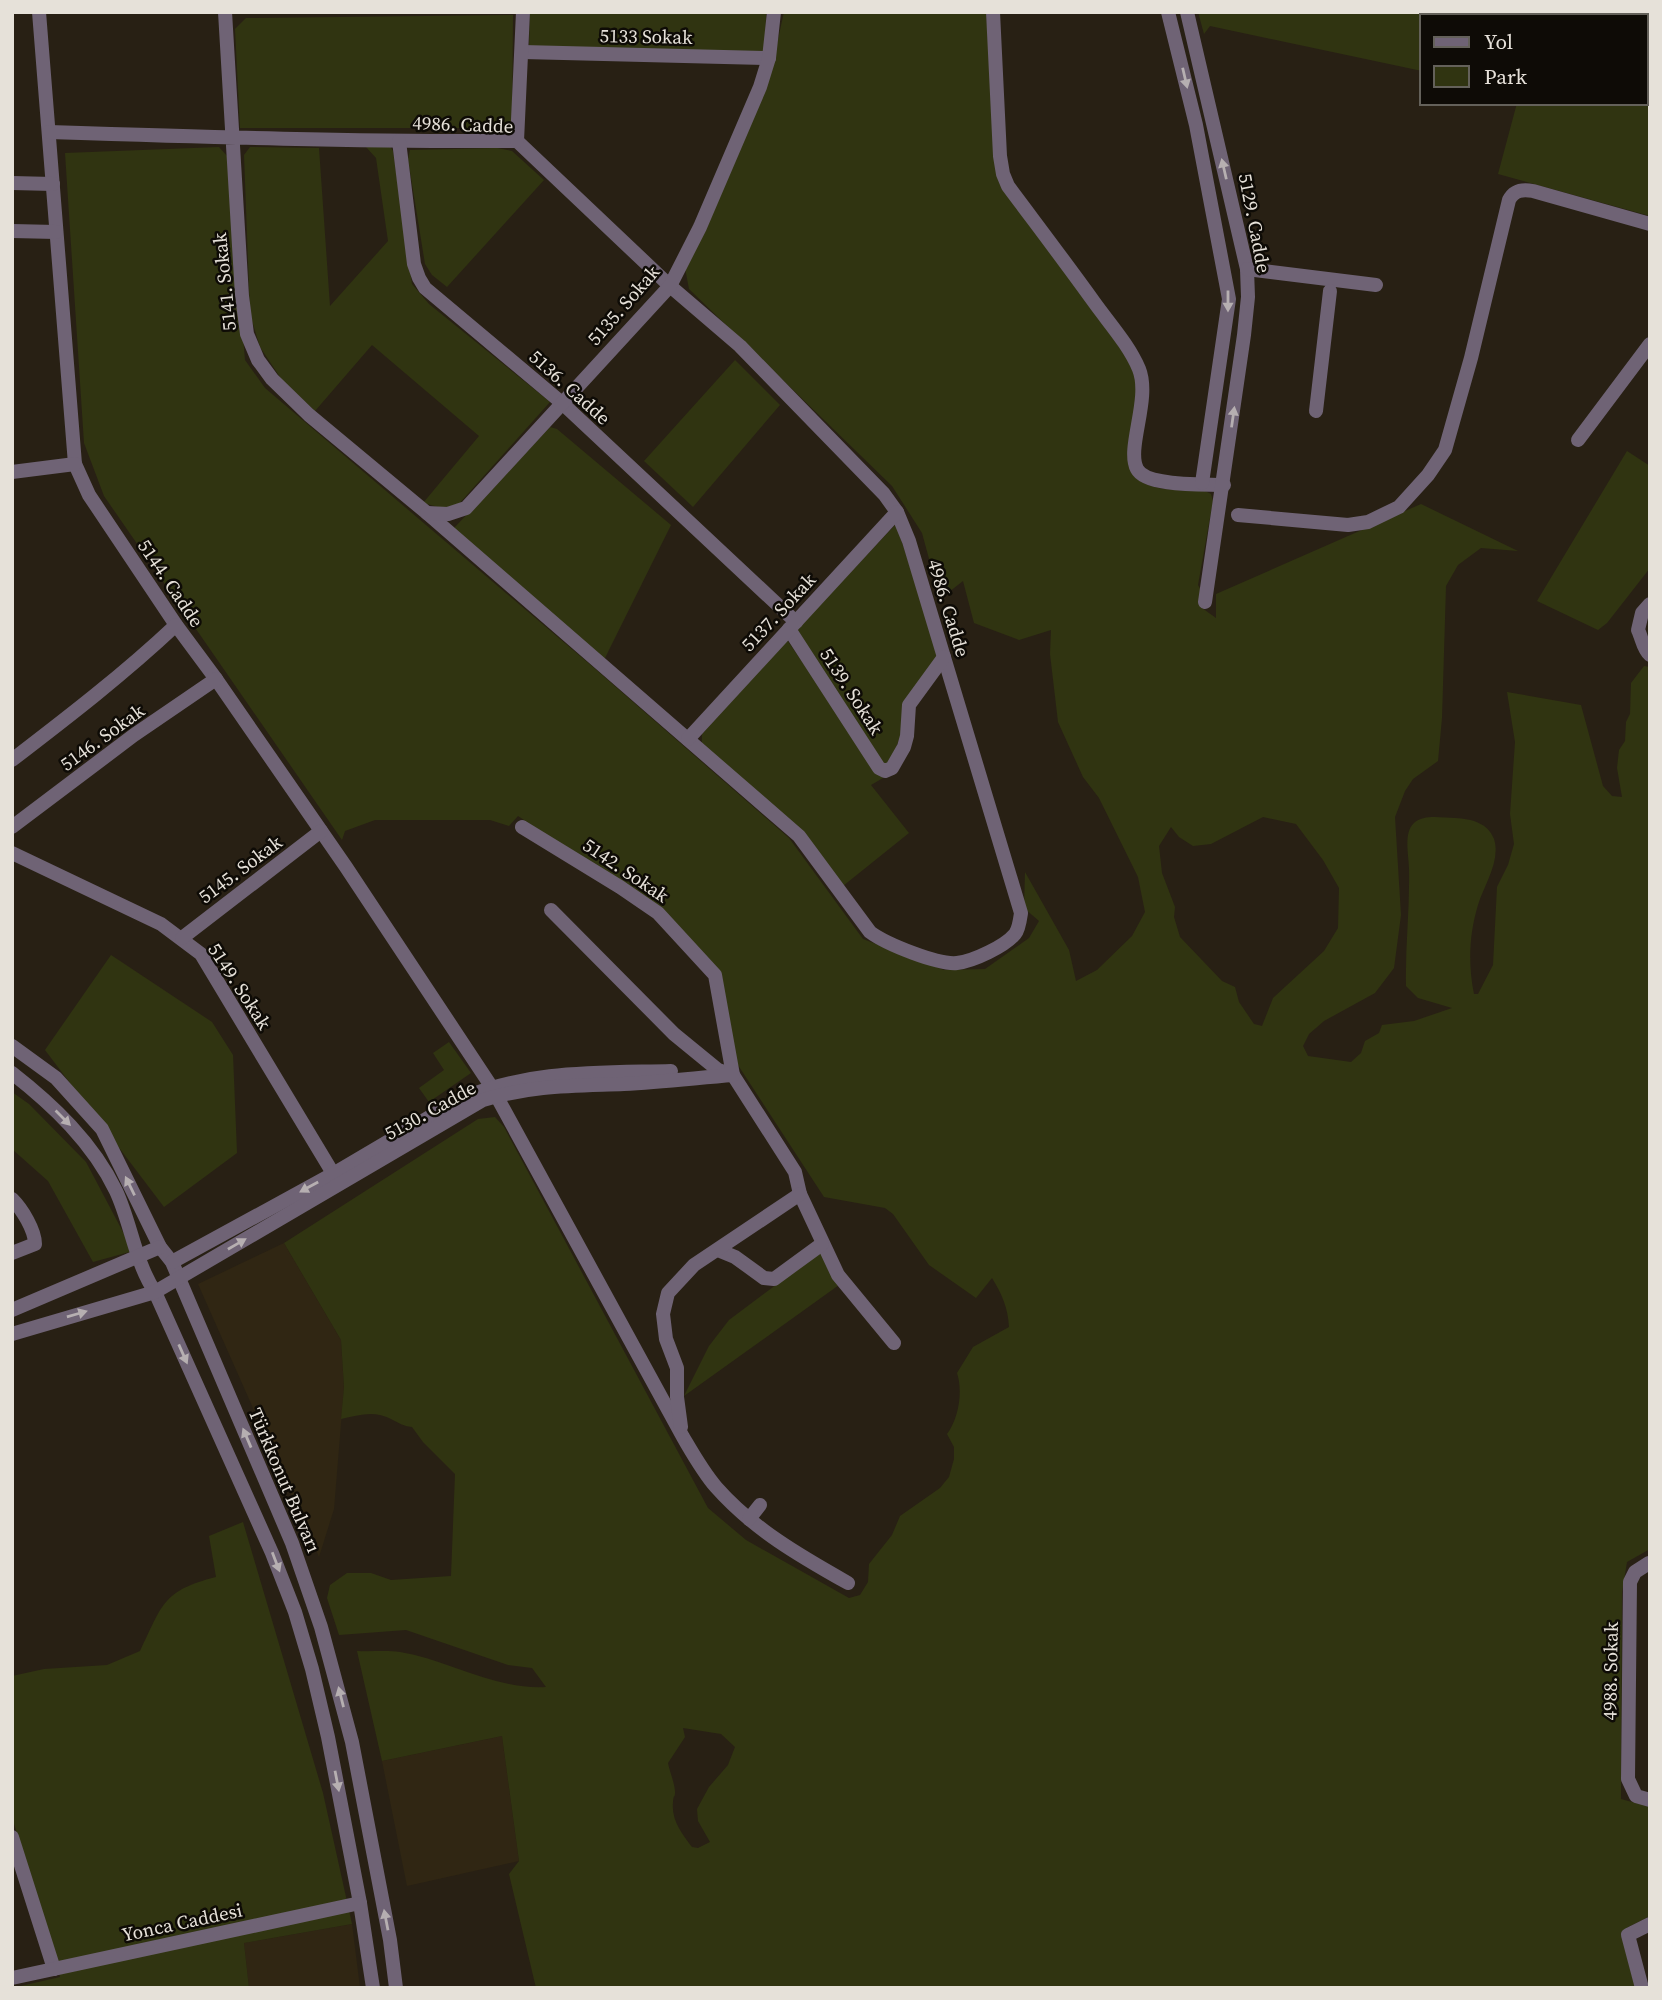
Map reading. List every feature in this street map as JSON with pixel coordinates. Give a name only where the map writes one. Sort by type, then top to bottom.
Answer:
[{"type":"street","name":"5144. Cadde","points":[[39,12],[75,464],[89,495],[176,625],[321,831],[493,1091],[683,1437],[717,1488],[749,1519],[785,1547],[848,1583]]},
{"type":"street","name":"5141. Sokak","points":[[225,12],[242,296],[247,334],[258,360],[272,379],[309,415],[426,513]]},
{"type":"street","points":[[517,141],[523,12]]},
{"type":"street","name":"5135. Sokak","points":[[426,513],[448,514],[466,509],[670,286],[700,227],[750,112],[769,58],[774,12]]},
{"type":"street","points":[[993,12],[1003,174],[1008,186],[1118,335],[1138,368],[1143,390],[1135,447],[1136,469],[1142,475],[1158,480],[1224,485]]},
{"type":"street","name":"5129. Cadde","points":[[1168,12],[1196,125],[1229,299],[1202,484]]},
{"type":"street","name":"5129. Cadde","points":[[1187,12],[1247,269],[1248,297],[1224,485],[1205,602]]},
{"type":"street","name":"5133 Sokak","points":[[523,52],[769,58]]},
{"type":"street","name":"4986. Cadde","points":[[49,132],[232,138],[517,141],[670,286],[766,371],[795,405],[884,494],[897,512],[909,541],[1021,913],[1017,932],[1000,947],[958,963],[943,962],[883,942],[870,932],[799,836],[426,513]]},
{"type":"street","name":"5136. Cadde","points":[[399,141],[414,264],[425,288],[562,403],[793,625]]},
{"type":"street","points":[[12,183],[53,184]]},
{"type":"street","points":[[1238,516],[1348,525],[1368,522],[1399,507],[1428,475],[1445,450],[1471,358],[1509,200],[1514,193],[1533,191],[1650,224]]},
{"type":"street","points":[[12,231],[56,232]]},
{"type":"street","points":[[1247,269],[1376,285]]},
{"type":"street","points":[[1316,411],[1330,291]]},
{"type":"street","points":[[1578,440],[1650,344]]},
{"type":"street","points":[[12,472],[75,464]]},
{"type":"street","name":"5137. Sokak","points":[[688,739],[897,512]]},
{"type":"street","points":[[1650,604],[1639,621],[1638,630],[1647,634],[1644,646],[1650,655]]},
{"type":"street","points":[[12,760],[81,708],[176,625]]},
{"type":"street","name":"5139. Sokak","points":[[793,625],[879,768],[885,771],[892,768],[904,747],[909,705],[944,657]]},
{"type":"street","name":"5146. Sokak","points":[[12,827],[134,735],[216,679]]},
{"type":"street","name":"5142. Sokak","points":[[522,827],[658,913],[715,975],[733,1074]]},
{"type":"street","name":"5145. Sokak","points":[[182,938],[321,831]]},
{"type":"street","name":"5149. Sokak","points":[[12,853],[161,924],[201,954],[336,1179]]},
{"type":"street","points":[[551,910],[674,1034],[718,1070],[733,1074],[795,1172],[800,1194],[838,1275],[894,1343]]},
{"type":"street","name":"Türkkonut Bulvarı","points":[[12,1046],[55,1078],[102,1129],[160,1247],[172,1262],[292,1543],[321,1627],[352,1742],[397,1988]]},
{"type":"street","name":"5130. Cadde","points":[[172,1262],[336,1179],[493,1091],[544,1075],[718,1070]]},
{"type":"street","name":"Türkkonut Bulvarı","points":[[12,1073],[40,1094],[82,1138],[115,1189],[145,1275],[272,1553],[295,1612],[328,1737],[360,1903],[373,1988]]},
{"type":"street","name":"5130. Cadde","points":[[493,1091],[624,1084],[733,1074]]},
{"type":"street","name":"5130. Cadde","points":[[12,1334],[155,1292],[336,1179]]},
{"type":"street","points":[[683,1437],[677,1397],[677,1368],[666,1339],[663,1314],[668,1293],[680,1278],[800,1194]]},
{"type":"street","points":[[12,1199],[19,1205],[35,1238],[35,1244],[12,1254]]},
{"type":"street","points":[[718,1250],[735,1256],[764,1278],[774,1279],[822,1244]]},
{"type":"street","points":[[12,1310],[160,1247]]},
{"type":"street","points":[[749,1519],[760,1505]]},
{"type":"street","name":"4988. Sokak","points":[[1648,1563],[1635,1572],[1630,1582],[1628,1779],[1636,1796],[1650,1800]]},
{"type":"street","points":[[13,1842],[54,1969]]},
{"type":"street","name":"Yonca Caddesi","points":[[12,1978],[360,1903]]},
{"type":"street","points":[[1642,1988],[1628,1935],[1650,1924]]},
{"type":"shaded area","points":[[284,1243],[341,1340],[344,1387],[334,1509],[319,1557],[198,1284]]},
{"type":"shaded area","points":[[502,1736],[519,1861],[407,1886],[382,1761]]},
{"type":"shaded area","points":[[352,1924],[360,1988],[249,1988],[244,1943]]},
{"type":"green space","points":[[530,12],[766,13],[765,52],[529,48]]},
{"type":"green space","points":[[784,12],[986,12],[997,168],[1132,361],[1139,384],[1128,451],[1133,474],[1147,485],[1172,490],[1205,491],[1211,494],[1213,501],[1198,585],[1202,592],[1202,608],[1216,618],[1216,594],[1421,504],[1518,551],[1481,548],[1458,565],[1446,586],[1438,761],[1413,779],[1395,817],[1401,915],[1394,968],[1375,993],[1324,1021],[1309,1034],[1303,1046],[1308,1056],[1351,1062],[1361,1053],[1365,1041],[1379,1033],[1382,1025],[1414,1021],[1452,1008],[1418,998],[1406,986],[1408,839],[1411,827],[1423,818],[1473,821],[1488,829],[1494,839],[1494,864],[1478,905],[1471,938],[1472,983],[1474,994],[1478,994],[1493,965],[1497,887],[1508,865],[1514,844],[1510,814],[1515,742],[1507,692],[1581,705],[1603,786],[1612,796],[1622,797],[1617,768],[1619,750],[1625,741],[1626,722],[1630,714],[1631,683],[1644,666],[1650,667],[1650,1549],[1627,1562],[1622,1592],[1621,1799],[1650,1807],[1650,1916],[1621,1933],[1635,1988],[536,1988],[509,1874],[519,1861],[502,1736],[382,1761],[357,1651],[400,1652],[509,1684],[546,1687],[532,1668],[508,1665],[406,1630],[339,1635],[327,1598],[330,1585],[347,1573],[371,1573],[391,1580],[451,1576],[455,1474],[412,1427],[379,1415],[366,1414],[341,1419],[344,1387],[341,1340],[284,1243],[478,1119],[495,1117],[504,1127],[708,1508],[746,1540],[849,1598],[860,1595],[868,1582],[869,1564],[892,1535],[900,1516],[940,1488],[949,1477],[954,1447],[947,1434],[959,1404],[957,1373],[973,1347],[1009,1327],[1007,1314],[1002,1296],[992,1278],[976,1298],[929,1265],[893,1214],[885,1208],[824,1197],[734,1059],[718,970],[660,909],[518,816],[509,826],[490,820],[375,820],[345,831],[342,840],[104,496],[84,443],[65,153],[219,147],[228,157],[245,360],[265,388],[789,838],[863,939],[944,970],[985,969],[1029,938],[1039,921],[1024,908],[1025,872],[1069,950],[1076,981],[1097,970],[1132,936],[1145,912],[1138,877],[1099,798],[1083,777],[1058,722],[1050,654],[1051,630],[1019,640],[974,623],[963,581],[940,599],[922,533],[892,486],[689,289],[685,268],[773,62]],"holes":[[[1263,817],[1296,824],[1323,860],[1339,888],[1338,928],[1324,951],[1273,998],[1262,1026],[1254,1024],[1239,1002],[1235,987],[1222,981],[1180,937],[1174,917],[1175,907],[1162,873],[1159,846],[1171,827],[1179,837],[1193,846],[1211,844]],[[683,1728],[721,1734],[735,1747],[728,1765],[709,1787],[697,1809],[698,1821],[710,1842],[698,1848],[692,1847],[681,1832],[673,1809],[675,1791],[668,1763],[685,1737]]]},
{"type":"green space","points":[[1198,12],[1650,12],[1650,216],[1498,174],[1516,105],[1648,105],[1648,14],[1420,14],[1420,71],[1210,26],[1204,34]]},
{"type":"green space","points":[[513,15],[512,128],[240,128],[235,29],[246,18]]},
{"type":"green space","points":[[390,146],[393,151],[412,284],[429,304],[550,402],[457,506],[442,508],[423,503],[479,436],[372,345],[315,411],[282,380],[260,347],[250,314],[244,155],[250,147],[319,148],[330,306],[388,241],[376,158],[366,147]]},
{"type":"green space","points":[[497,148],[512,151],[544,180],[447,287],[432,275],[425,264],[408,159],[410,150]]},
{"type":"green space","points":[[735,360],[780,405],[693,507],[644,461]]},
{"type":"green space","points":[[550,427],[557,429],[671,525],[604,660],[454,528]]},
{"type":"green space","points":[[1627,451],[1650,466],[1650,568],[1607,623],[1598,630],[1537,601]]},
{"type":"green space","points":[[896,524],[939,655],[890,763],[882,763],[796,630]]},
{"type":"green space","points":[[787,640],[883,778],[871,785],[909,833],[843,886],[702,746],[702,734]]},
{"type":"green space","points":[[111,955],[212,1022],[233,1055],[237,1153],[164,1207],[45,1050]]},
{"type":"green space","points":[[449,1042],[471,1073],[429,1102],[419,1088],[444,1070],[433,1053]]},
{"type":"green space","points":[[12,1092],[29,1104],[86,1162],[133,1251],[93,1262],[48,1181],[12,1149]]},
{"type":"green space","points":[[820,1252],[839,1285],[684,1396],[709,1346],[729,1320]]},
{"type":"green space","points":[[243,1522],[323,1793],[352,1924],[244,1943],[249,1988],[12,1988],[60,1977],[12,1817],[12,1676],[44,1669],[107,1665],[140,1651],[160,1611],[174,1594],[198,1582],[216,1577],[209,1536]]}]
